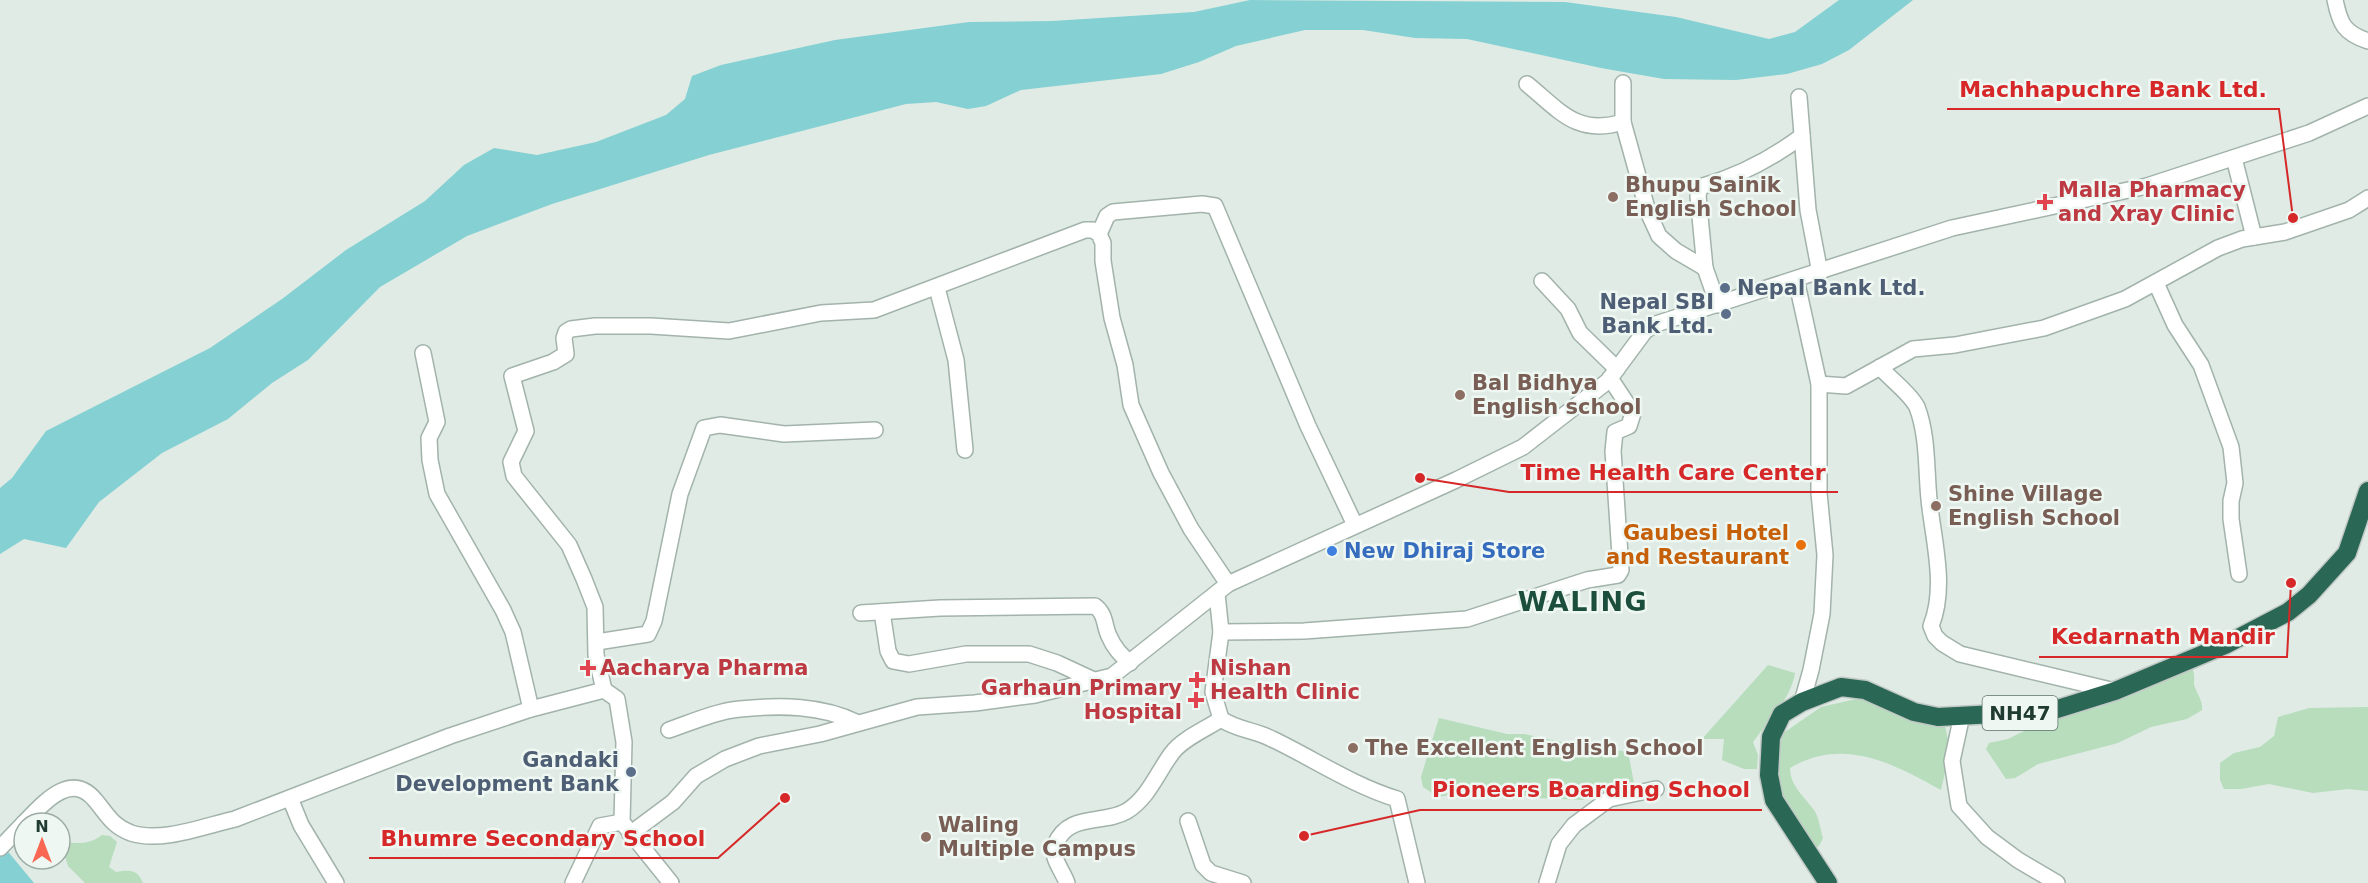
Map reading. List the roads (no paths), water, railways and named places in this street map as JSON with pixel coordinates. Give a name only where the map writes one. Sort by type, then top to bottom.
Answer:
[{"type":"highway","name":"NH47","points":[[1828,883],[1774,800],[1769,775],[1771,737],[1782,714],[1802,702],[1841,687],[1865,690],[1914,712],[1938,717],[2051,711],[2115,691],[2225,645],[2288,612],[2322,582],[2347,553],[2368,491]]},
{"type":"street","points":[[2336,0],[2339,17],[2348,33],[2368,41]]},
{"type":"street","points":[[1623,83],[1623,122],[1644,199],[1659,236],[1676,251],[1705,268]]},
{"type":"street","points":[[1527,84],[1583,126],[1605,127],[1623,122]]},
{"type":"street","points":[[1799,97],[1808,210],[1820,273]]},
{"type":"street","points":[[573,883],[600,826],[626,828],[673,802],[696,776],[725,759],[759,746],[858,723],[917,706],[975,703],[1098,682],[1112,676],[1223,589],[1523,447],[1589,398],[1614,373],[1650,327],[1952,228],[2147,186],[2309,133],[2368,106]]},
{"type":"street","points":[[1718,305],[1705,268],[1698,196],[1700,187],[1725,180],[1767,162],[1802,136]]},
{"type":"street","points":[[2234,158],[2254,237]]},
{"type":"street","points":[[1819,384],[1846,386],[1913,349],[1955,345],[2044,328],[2125,299],[2218,248],[2254,237],[2285,232],[2338,214],[2368,198]]},
{"type":"street","points":[[1355,525],[1300,409],[1215,206],[1202,204],[1113,212],[1107,216],[1100,234],[1103,243],[1103,261],[1112,318],[1125,365],[1131,405],[1161,473],[1223,589],[1221,632],[1213,692],[1221,719],[1234,728],[1270,738],[1351,781],[1397,799],[1418,883]]},
{"type":"street","points":[[671,883],[626,828],[622,732],[617,699],[604,690],[596,655],[595,607],[569,545],[514,476],[511,462],[526,431],[512,376],[554,362],[566,354],[564,339],[566,332],[571,328],[651,326],[729,331],[821,313],[874,310],[937,288],[1050,241],[1085,230],[1093,230],[1100,234]]},
{"type":"street","points":[[1796,279],[1819,384],[1821,434],[1819,493],[1825,555],[1823,590],[1811,670],[1802,702]]},
{"type":"street","points":[[1221,632],[1315,630],[1467,619],[1587,580],[1618,575],[1621,570],[1613,451],[1616,432],[1629,426],[1633,413],[1614,373],[1580,333],[1568,309],[1542,281]]},
{"type":"street","points":[[2156,284],[2175,326],[2201,365],[2231,447],[2235,483],[2231,501],[2231,519],[2239,574]]},
{"type":"street","points":[[937,288],[956,360],[965,450]]},
{"type":"street","points":[[423,353],[436,422],[429,438],[429,449],[437,494],[503,610],[513,632],[531,709]]},
{"type":"street","points":[[1880,367],[1916,406],[1926,449],[1929,499],[1937,554],[1937,612],[1931,626],[1935,636],[1960,654],[2115,691]]},
{"type":"street","points":[[597,642],[648,634],[654,621],[680,494],[704,428],[720,425],[784,434],[875,430]]},
{"type":"street","points":[[861,613],[940,608],[1095,606],[1102,613],[1108,634],[1117,651],[1130,663]]},
{"type":"street","points":[[882,612],[888,651],[893,661],[909,664],[966,654],[1029,654],[1057,663],[1098,682]]},
{"type":"street","points":[[36,811],[52,795],[62,790],[84,791],[95,799],[104,815],[119,828],[134,834],[159,835],[235,819],[450,736],[531,709],[604,690]]},
{"type":"street","points":[[669,730],[739,709],[814,708],[840,714],[858,723]]},
{"type":"street","points":[[1962,715],[1952,761],[1959,806],[1987,837],[2018,860],[2056,883]]},
{"type":"street","points":[[1067,883],[1054,853],[1054,846],[1064,832],[1077,822],[1124,812],[1138,803],[1173,751],[1221,719]]},
{"type":"street","points":[[1547,883],[1559,844],[1574,825],[1609,799],[1656,789]]},
{"type":"street","points":[[290,798],[301,825],[336,883]]},
{"type":"street","points":[[1188,821],[1203,865],[1211,873],[1243,883]]},
{"type":"street","points":[[0,848],[12,836]]},
{"type":"water","points":[[1250,0],[1565,2],[1676,17],[1769,39],[1795,32],[1839,0],[1913,0],[1849,50],[1822,64],[1787,74],[1736,80],[1664,79],[1467,39],[1415,38],[1363,30],[1305,30],[1236,46],[1199,62],[1161,74],[1021,90],[986,106],[968,109],[936,102],[906,104],[709,155],[552,204],[467,236],[380,287],[308,360],[272,383],[228,419],[162,453],[99,502],[66,548],[24,539],[0,554],[0,488],[12,478],[46,431],[210,348],[282,299],[346,250],[425,201],[464,165],[494,148],[537,155],[596,142],[666,115],[685,99],[692,76],[721,65],[835,40],[969,22],[1052,21],[1194,12]]},
{"type":"water","points":[[0,842],[12,856],[12,871],[24,871],[34,883],[0,883]]},
{"type":"place","name":"Bhupu Sainik English School","points":[[1613,197]]},
{"type":"place","name":"Malla Pharmacy and Xray Clinic","points":[[2045,202]]},
{"type":"place","name":"Machhapuchre Bank Ltd.","points":[[2293,218]]},
{"type":"place","name":"Nepal Bank Ltd.","points":[[1725,288]]},
{"type":"place","name":"Nepal SBI Bank Ltd.","points":[[1726,314]]},
{"type":"place","name":"Bal Bidhya English school","points":[[1460,395]]},
{"type":"place","name":"Time Health Care Center","points":[[1420,478]]},
{"type":"place","name":"Shine Village English School","points":[[1936,506]]},
{"type":"place","name":"Gaubesi Hotel and Restaurant","points":[[1801,545]]},
{"type":"place","name":"New Dhiraj Store","points":[[1332,551]]},
{"type":"place","name":"Kedarnath Mandir","points":[[2291,583]]},
{"type":"place","name":"Aacharya Pharma","points":[[588,668]]},
{"type":"place","name":"Nishan Health Clinic","points":[[1197,680]]},
{"type":"place","name":"Garhaun Primary Hospital","points":[[1196,700]]},
{"type":"place","name":"The Excellent English School","points":[[1353,748]]},
{"type":"place","name":"Gandaki Development Bank","points":[[631,772]]},
{"type":"place","name":"Bhumre Secondary School","points":[[785,798]]},
{"type":"place","name":"Pioneers Boarding School","points":[[1304,836]]},
{"type":"place","name":"Waling Multiple Campus","points":[[926,837]]},
{"type":"district","name":"WALING","points":[[1583,601]]}]
